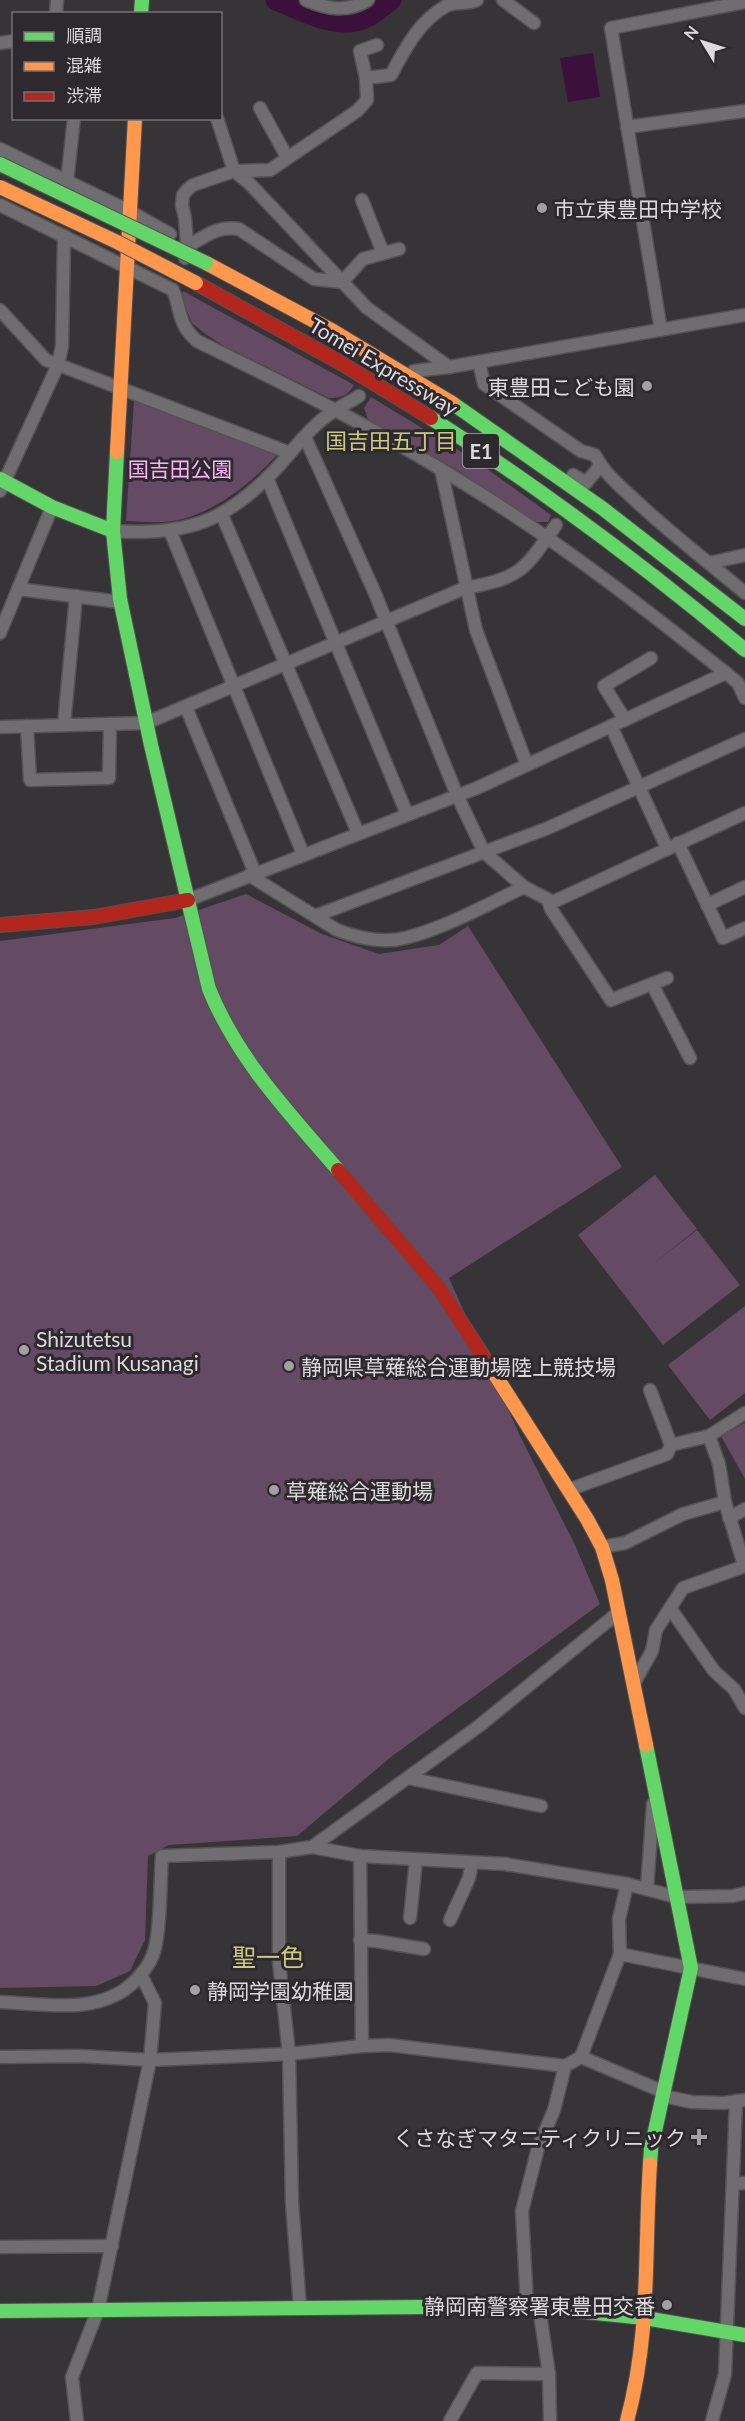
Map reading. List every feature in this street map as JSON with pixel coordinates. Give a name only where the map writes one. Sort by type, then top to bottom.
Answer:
[{"type":"main road","points":[[135,120],[114,531],[120,602],[209,989],[221,1021],[237,1049],[439,1288],[602,1547],[619,1612],[691,1968],[651,2149],[645,2318],[636,2384],[627,2421]]},
{"type":"main road","name":"Tomei Expressway","points":[[0,164],[206,263],[353,341],[481,422],[620,519],[745,619]]},
{"type":"main road","name":"Tomei Expressway","points":[[0,187],[117,242],[313,345],[413,406],[610,542],[745,650]]},
{"type":"main road","points":[[1,484],[114,531]]},
{"type":"main road","points":[[0,925],[69,922],[149,910],[188,900]]},
{"type":"main road","points":[[0,2311],[533,2306],[645,2318],[745,2335]]},
{"type":"street","points":[[306,0],[337,9],[348,4],[355,7],[368,0]]},
{"type":"street","points":[[366,78],[391,75],[420,27],[448,4],[470,4],[477,0]]},
{"type":"street","points":[[503,0],[534,23]]},
{"type":"street","points":[[661,330],[611,28],[745,2]]},
{"type":"street","points":[[177,300],[188,245],[182,205],[183,195],[193,185],[234,171],[270,170],[357,111],[367,100],[366,78],[360,51],[377,45]]},
{"type":"street","points":[[260,108],[287,157]]},
{"type":"street","points":[[627,127],[745,111]]},
{"type":"street","points":[[67,182],[74,120]]},
{"type":"street","points":[[218,120],[234,171],[249,183],[367,308],[449,367]]},
{"type":"street","points":[[0,149],[129,211],[188,245],[326,316],[586,483],[600,466]]},
{"type":"street","points":[[362,200],[383,253]]},
{"type":"street","points":[[0,205],[173,290],[180,320],[186,331],[197,341],[336,410],[441,469],[548,537],[644,607],[726,673],[738,683],[745,698]]},
{"type":"street","points":[[188,245],[212,232],[231,227],[239,229],[315,279],[342,282]]},
{"type":"street","points":[[1,484],[58,365],[62,346],[64,236]]},
{"type":"street","points":[[342,282],[363,259],[399,249]]},
{"type":"street","points":[[0,310],[46,360],[290,453]]},
{"type":"street","points":[[414,371],[479,362],[745,315]]},
{"type":"street","points":[[479,362],[484,384],[581,451],[595,455],[600,466],[667,531],[745,593]]},
{"type":"street","points":[[114,531],[149,533],[170,531],[193,526],[222,515],[254,492],[315,425],[359,396]]},
{"type":"street","points":[[305,437],[374,591],[457,795],[484,852],[524,887],[553,902],[745,813]]},
{"type":"street","points":[[441,469],[465,588],[476,630],[528,765]]},
{"type":"street","points":[[267,478],[407,814]]},
{"type":"street","points":[[0,633],[52,507]]},
{"type":"street","points":[[222,515],[358,833]]},
{"type":"street","points":[[0,727],[146,723],[465,588],[499,582],[518,573],[532,560],[556,525]]},
{"type":"street","points":[[170,531],[236,686],[303,854]]},
{"type":"street","points":[[709,563],[745,555]]},
{"type":"street","points":[[18,589],[120,602]]},
{"type":"street","points":[[64,725],[76,596]]},
{"type":"street","points":[[625,720],[604,686],[651,658]]},
{"type":"street","points":[[188,900],[457,795],[528,765],[726,673]]},
{"type":"street","points":[[186,707],[252,874],[315,916],[353,936],[372,940],[405,938],[466,914],[524,887]]},
{"type":"street","points":[[27,726],[30,780],[109,778],[110,724]]},
{"type":"street","points":[[611,726],[639,787],[707,905],[723,938],[745,928]]},
{"type":"street","points":[[315,916],[548,828],[745,739]]},
{"type":"street","points":[[707,905],[745,888]]},
{"type":"street","points":[[548,900],[550,909],[611,1000],[667,978]]},
{"type":"street","points":[[652,984],[690,1058]]},
{"type":"street","points":[[568,1490],[667,1454],[671,1445],[650,1390]]},
{"type":"street","points":[[671,1445],[709,1436],[745,1413]]},
{"type":"street","points":[[634,1683],[652,1651],[656,1630],[683,1588],[744,1565],[725,1502],[719,1464],[709,1436]]},
{"type":"street","points":[[602,1547],[625,1543],[683,1514],[725,1502]]},
{"type":"street","points":[[729,1518],[745,1509]]},
{"type":"street","points":[[670,1608],[714,1671],[734,1689],[745,1708]]},
{"type":"street","points":[[312,1847],[480,1726],[619,1612]]},
{"type":"street","points":[[408,1778],[541,1806]]},
{"type":"street","points":[[647,1889],[652,1805],[656,1794]]},
{"type":"street","points":[[0,2002],[89,2005],[107,2000],[127,1989],[150,1964],[156,1946],[162,1856],[279,1852],[312,1847],[360,1856],[505,1864],[627,1884],[676,1897],[733,1896],[745,1893]]},
{"type":"street","points":[[279,1852],[279,1962],[289,2054],[292,2202],[300,2308]]},
{"type":"street","points":[[360,1856],[362,2046]]},
{"type":"street","points":[[410,1918],[416,1860]]},
{"type":"street","points":[[450,1920],[469,1878],[472,1863]]},
{"type":"street","points":[[0,2057],[80,2056],[150,2060],[289,2054],[389,2045],[565,2066],[581,2057],[620,1954],[619,1920],[627,1884]]},
{"type":"street","points":[[360,1940],[423,1949]]},
{"type":"street","points":[[620,1954],[745,1979]]},
{"type":"street","points":[[77,2421],[72,2377],[98,2310],[150,2060],[155,2003],[141,1975]]},
{"type":"street","points":[[581,2057],[664,2094],[692,2102],[741,2101],[739,2184],[725,2374],[712,2421]]},
{"type":"street","points":[[550,2421],[549,2374],[533,2306],[522,2211],[538,2148],[554,2110],[565,2066]]},
{"type":"street","points":[[0,2247],[112,2246]]},
{"type":"street","points":[[450,2421],[477,2373],[549,2374]]},
{"type":"green space","points":[[183,291],[354,385],[343,396],[329,398],[224,346],[192,323],[181,297]]},
{"type":"green space","points":[[371,397],[476,461],[551,515],[548,522],[533,522],[456,469],[374,426],[368,419],[364,408]]},
{"type":"green space","name":"国吉田公園","points":[[138,399],[278,454],[236,492],[199,513],[171,521],[126,521],[134,401]]},
{"type":"green space","name":"草薙総合運動場","points":[[246,894],[322,934],[379,954],[439,945],[468,926],[622,1167],[449,1278],[520,1436],[575,1545],[600,1604],[391,1757],[297,1836],[169,1845],[148,1856],[145,1940],[130,1971],[96,1986],[0,1988],[0,941],[175,918]]},
{"type":"green space","points":[[655,1175],[697,1229],[650,1266],[697,1230],[740,1285],[663,1345],[578,1235]]},
{"type":"green space","points":[[745,1306],[745,1393],[710,1420],[668,1365]]},
{"type":"green space","points":[[745,1423],[745,1479],[721,1436]]},
{"type":"shaded area","points":[[593,53],[600,97],[568,102],[560,58]]},
{"type":"waterway","points":[[276,0],[321,18],[345,22],[367,17],[391,0]]},
{"type":"traffic: fast","points":[[141,12],[142,0]]},
{"type":"traffic: fast","points":[[0,164],[206,263]]},
{"type":"traffic: fast","points":[[452,403],[602,508],[745,619]]},
{"type":"traffic: fast","points":[[431,418],[592,529],[745,650]]},
{"type":"traffic: fast","points":[[117,452],[113,531],[120,599],[151,745],[209,989],[234,1039],[266,1085],[338,1170]]},
{"type":"traffic: fast","points":[[0,479],[52,507],[113,531]]},
{"type":"traffic: fast","points":[[646,1745],[691,1968],[651,2149],[650,2164]]},
{"type":"traffic: fast","points":[[0,2311],[527,2306],[645,2318],[745,2335]]},
{"type":"traffic: slow","points":[[117,452],[135,120]]},
{"type":"traffic: slow","points":[[0,187],[117,242],[196,283]]},
{"type":"traffic: slow","points":[[206,263],[333,331],[452,403]]},
{"type":"traffic: slow","points":[[492,1370],[587,1519],[602,1547],[612,1580],[646,1745]]},
{"type":"traffic: slow","points":[[627,2421],[635,2388],[643,2324],[650,2164]]},
{"type":"traffic: jam","points":[[196,283],[341,363],[431,418]]},
{"type":"traffic: jam","points":[[0,925],[94,917],[188,900]]},
{"type":"traffic: jam","points":[[338,1170],[439,1288],[492,1370]]},
{"type":"place","name":"市立東豊田中学校","points":[[542,208]]},
{"type":"place","name":"東豊田こども園","points":[[647,386]]},
{"type":"place","name":"Shizutetsu Stadium Kusanagi","points":[[24,1350]]},
{"type":"place","name":"静岡県草薙総合運動場陸上競技場","points":[[289,1366]]},
{"type":"place","name":"草薙総合運動場","points":[[274,1490]]},
{"type":"place","name":"静岡学園幼稚園","points":[[195,1990]]},
{"type":"place","name":"くさなぎマタニティクリニック","points":[[699,2137]]},
{"type":"place","name":"静岡南警察署東豊田交番","points":[[667,2305]]},
{"type":"district","name":"国吉田五丁目","points":[[391,440]]},
{"type":"district","name":"聖一色","points":[[268,1956]]}]
